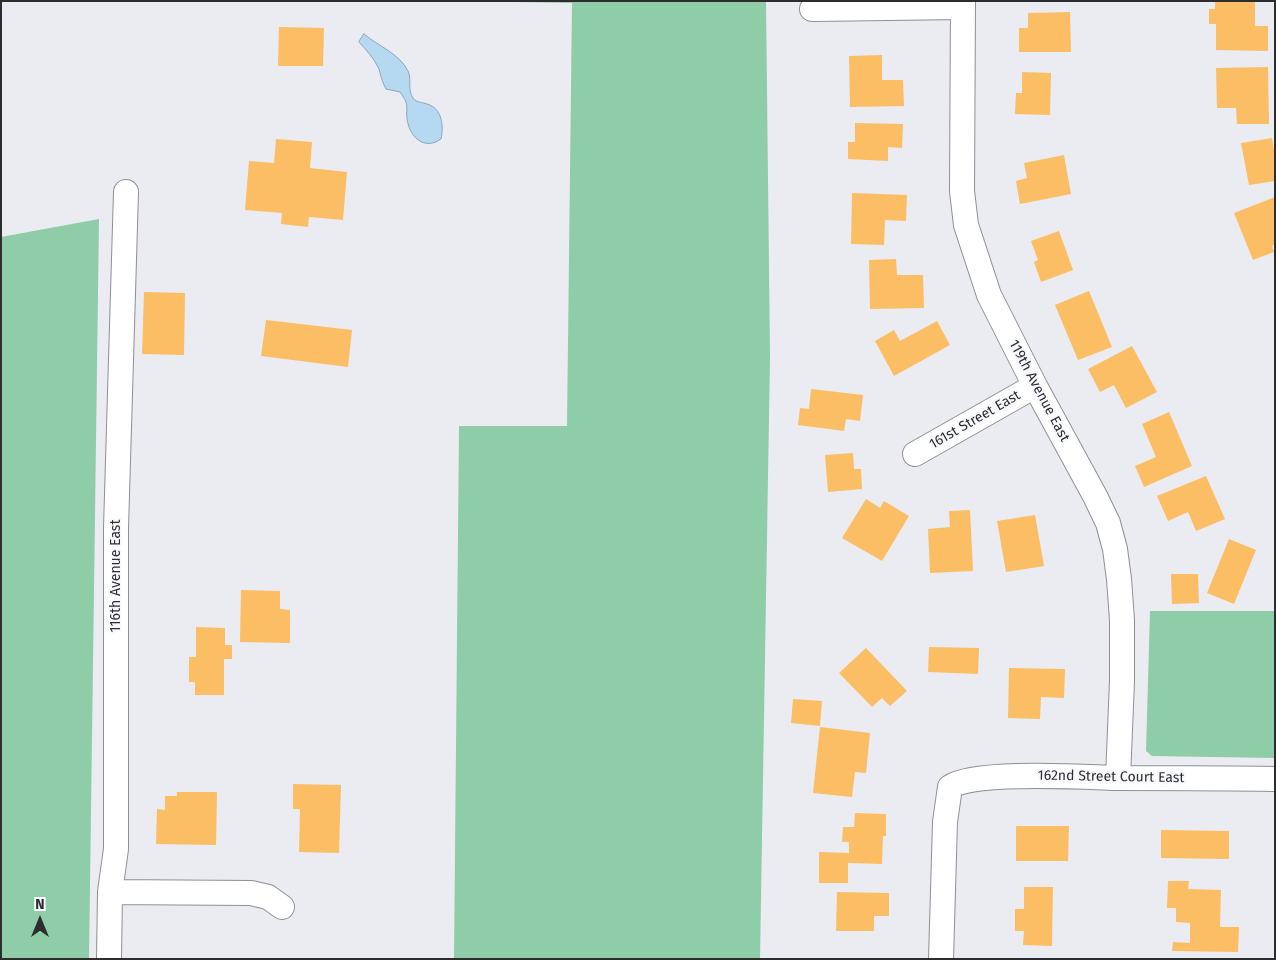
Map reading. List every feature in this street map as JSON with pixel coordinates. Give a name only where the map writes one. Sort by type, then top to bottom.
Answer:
[{"type":"street","points":[[812,9],[963,4]]},
{"type":"street","name":"119th Avenue East","points":[[963,4],[962,191],[966,226],[989,295],[1035,386],[1095,496],[1108,523],[1115,549],[1122,620],[1122,681],[1118,778]]},
{"type":"street","name":"116th Avenue East","points":[[109,959],[110,892],[116,849],[116,528],[126,192]]},
{"type":"street","name":"161st Street East","points":[[915,454],[1035,386]]},
{"type":"street","name":"162nd Street Court East","points":[[941,959],[944,822],[950,786],[957,781],[972,778],[1017,776],[1275,779]]},
{"type":"street","points":[[110,892],[251,893],[268,897],[282,907]]},
{"type":"green space","points":[[461,1],[766,1],[770,357],[760,959],[454,959],[459,426],[567,426],[572,3]]},
{"type":"green space","points":[[99,219],[89,959],[1,959],[1,237]]},
{"type":"green space","points":[[1150,611],[1275,611],[1275,758],[1152,756],[1146,751]]},
{"type":"water","points":[[364,34],[394,55],[404,65],[409,74],[410,91],[413,98],[418,102],[432,106],[439,113],[442,123],[441,139],[435,142],[423,143],[414,136],[408,125],[407,104],[404,98],[400,92],[386,89],[377,65],[359,42]]},
{"type":"building","points":[[1215,1],[1255,1],[1255,26],[1268,26],[1268,51],[1216,50],[1216,24],[1209,24],[1209,9],[1215,9]]},
{"type":"building","points":[[1070,12],[1071,52],[1019,52],[1019,28],[1028,28],[1028,13]]},
{"type":"building","points":[[279,27],[324,28],[323,66],[278,66]]},
{"type":"building","points":[[882,55],[882,80],[903,80],[904,106],[850,107],[849,56]]},
{"type":"building","points":[[1268,67],[1269,124],[1237,124],[1236,108],[1217,108],[1216,68]]},
{"type":"building","points":[[1022,72],[1051,73],[1050,115],[1015,114],[1016,93],[1022,93]]},
{"type":"building","points":[[855,123],[903,124],[902,148],[888,147],[888,161],[848,159],[848,142],[855,142]]},
{"type":"building","points":[[1272,138],[1275,155],[1275,181],[1249,185],[1241,143]]},
{"type":"building","points":[[276,139],[312,142],[310,168],[347,172],[343,220],[309,217],[308,227],[281,224],[282,213],[245,210],[249,161],[274,163]]},
{"type":"building","points":[[1064,155],[1071,194],[1020,204],[1016,181],[1027,178],[1024,163]]},
{"type":"building","points":[[852,193],[907,195],[906,221],[885,220],[884,245],[851,244]]},
{"type":"building","points":[[1275,197],[1275,244],[1272,246],[1274,252],[1253,260],[1234,213]]},
{"type":"building","points":[[1059,231],[1073,270],[1041,282],[1034,262],[1038,260],[1031,241]]},
{"type":"building","points":[[896,259],[897,275],[923,275],[924,308],[870,309],[869,260]]},
{"type":"building","points":[[1089,291],[1112,347],[1078,360],[1055,305]]},
{"type":"building","points":[[144,292],[185,293],[184,355],[142,354]]},
{"type":"building","points":[[266,320],[352,330],[348,367],[261,356]]},
{"type":"building","points":[[937,321],[950,345],[894,376],[875,341],[894,330],[900,341]]},
{"type":"building","points":[[1132,346],[1157,392],[1126,408],[1114,385],[1100,392],[1088,369]]},
{"type":"building","points":[[811,389],[863,395],[860,421],[846,419],[844,431],[798,425],[800,408],[809,409]]},
{"type":"building","points":[[1169,412],[1192,466],[1144,487],[1135,466],[1156,457],[1142,424]]},
{"type":"building","points":[[853,453],[854,469],[861,469],[862,489],[828,492],[825,455]]},
{"type":"building","points":[[1206,476],[1225,519],[1196,531],[1188,512],[1168,521],[1157,496]]},
{"type":"building","points":[[866,499],[880,508],[884,501],[909,516],[882,561],[842,538]]},
{"type":"building","points":[[970,510],[973,571],[930,573],[928,529],[950,527],[949,511]]},
{"type":"building","points":[[1035,515],[1044,566],[1006,572],[997,521]]},
{"type":"building","points":[[1229,539],[1256,550],[1234,604],[1207,593]]},
{"type":"building","points":[[1171,574],[1198,574],[1199,603],[1172,604]]},
{"type":"building","points":[[241,590],[280,591],[280,609],[290,610],[290,643],[240,642]]},
{"type":"building","points":[[196,627],[225,628],[225,645],[232,645],[232,659],[224,659],[224,695],[195,695],[195,682],[189,682],[189,657],[196,657]]},
{"type":"building","points":[[929,647],[979,648],[978,674],[928,672]]},
{"type":"building","points":[[866,648],[907,691],[890,706],[882,698],[872,707],[839,673]]},
{"type":"building","points":[[1009,668],[1065,669],[1064,698],[1041,697],[1040,719],[1008,718]]},
{"type":"building","points":[[793,699],[822,701],[820,726],[791,723]]},
{"type":"building","points":[[820,727],[870,733],[866,773],[855,772],[852,797],[813,793]]},
{"type":"building","points":[[293,784],[341,785],[339,853],[299,852],[300,809],[293,809]]},
{"type":"building","points":[[177,792],[217,792],[216,845],[156,844],[157,809],[165,810],[165,796],[177,796]]},
{"type":"building","points":[[855,813],[886,814],[886,836],[883,836],[882,864],[848,863],[848,883],[819,883],[819,852],[849,853],[849,842],[842,842],[843,827],[854,827]]},
{"type":"building","points":[[1016,826],[1069,826],[1068,861],[1016,861]]},
{"type":"building","points":[[1161,830],[1229,831],[1229,859],[1161,858]]},
{"type":"building","points":[[1168,881],[1189,881],[1188,889],[1221,890],[1220,927],[1239,927],[1238,952],[1172,951],[1173,942],[1190,943],[1190,923],[1176,922],[1176,908],[1167,908]]},
{"type":"building","points":[[1024,887],[1053,887],[1052,946],[1023,945],[1024,931],[1015,931],[1015,909],[1024,909]]},
{"type":"building","points":[[837,892],[889,893],[889,916],[874,916],[874,931],[836,931]]}]
